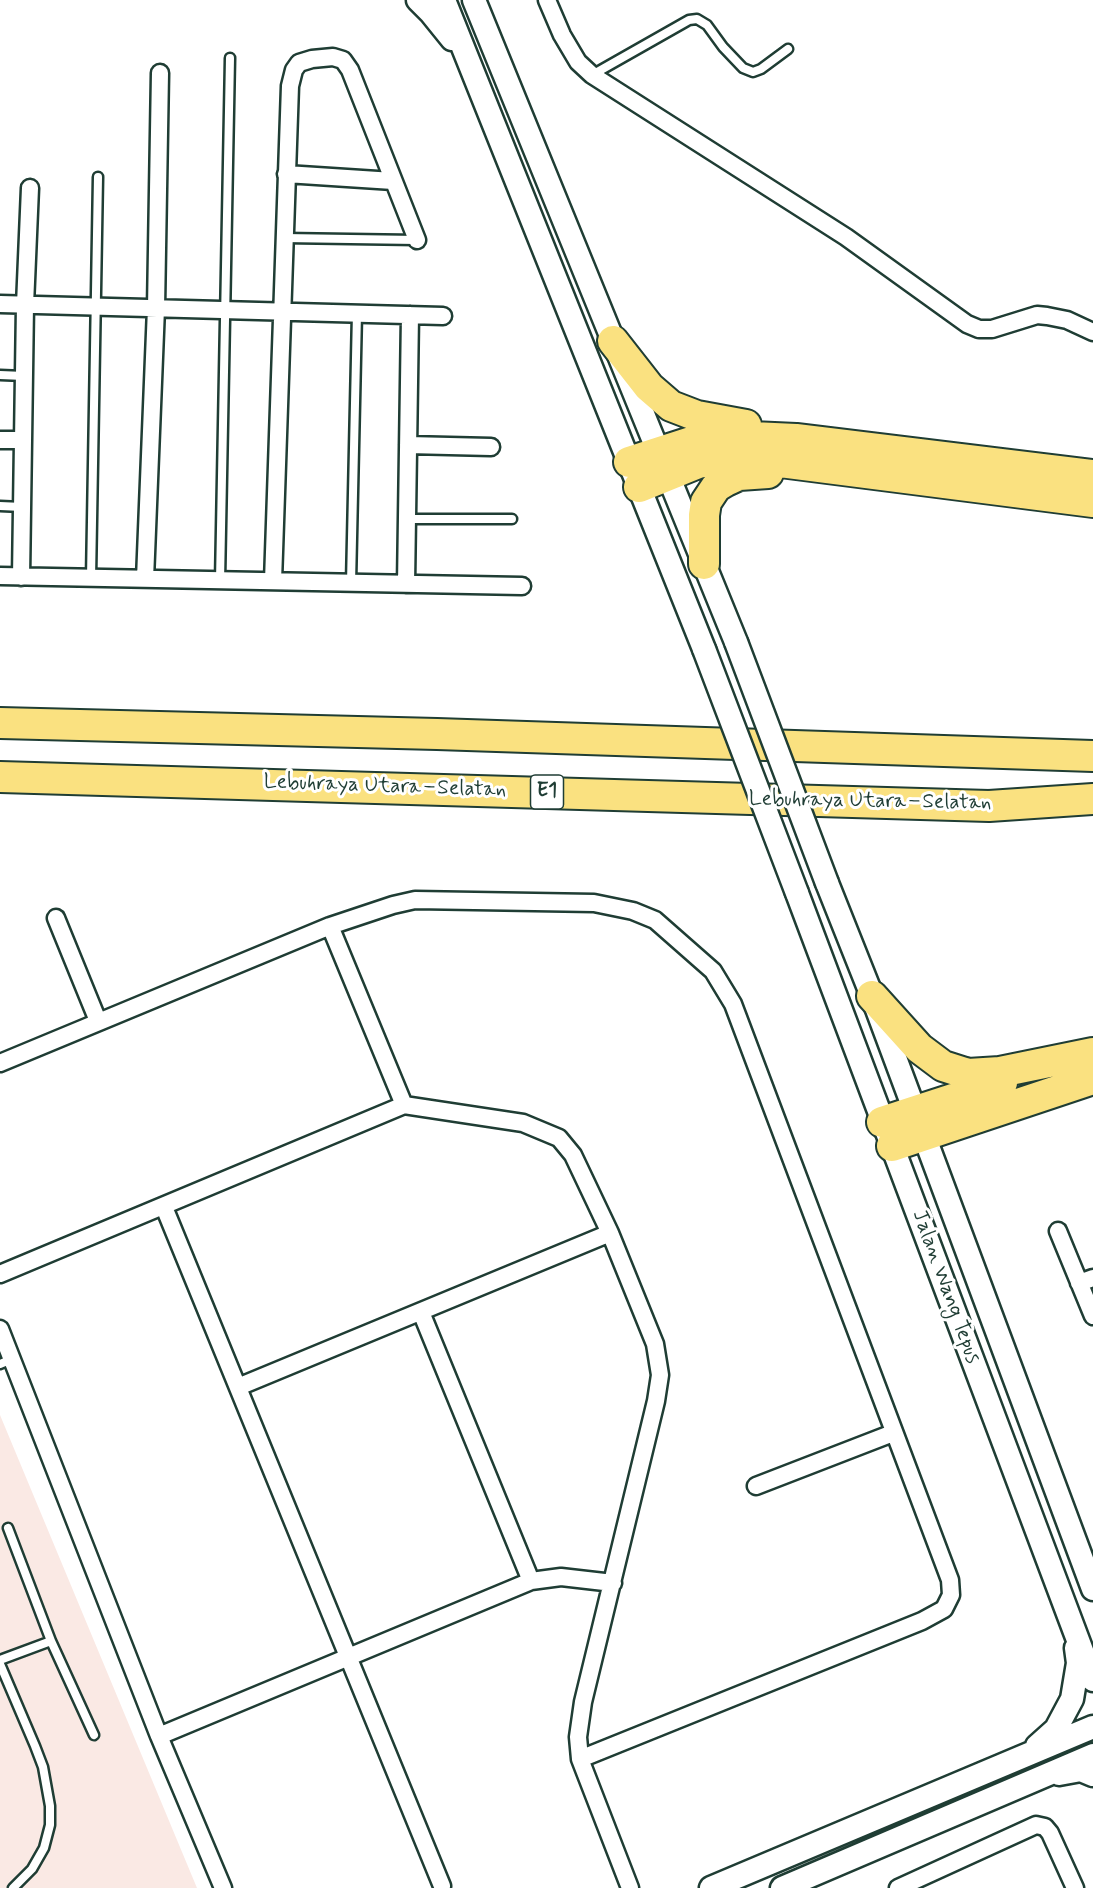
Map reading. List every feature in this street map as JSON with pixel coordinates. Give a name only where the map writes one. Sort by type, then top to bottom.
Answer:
[{"type":"highway","points":[[613,341],[649,387],[671,406],[697,416],[942,470]]},
{"type":"highway","points":[[634,474],[663,463],[691,442],[718,437],[796,439],[1093,502]]},
{"type":"highway","points":[[704,564],[706,502],[716,487],[739,475],[942,470],[1093,475]]},
{"type":"highway","points":[[0,723],[1093,754]]},
{"type":"highway","name":"Lebuhraya Utara–Selatan","points":[[0,777],[989,806],[1093,798]]},
{"type":"highway","points":[[989,806],[1093,814]]},
{"type":"highway","points":[[872,996],[919,1048],[943,1065],[968,1074],[1000,1072],[1093,1053]]},
{"type":"highway","points":[[887,1134],[1093,1053]]},
{"type":"highway","points":[[919,1122],[1093,1079]]},
{"type":"main road","points":[[418,0],[468,59]]},
{"type":"main road","name":"Jalan Wang Tepus","points":[[472,0],[736,642],[872,996],[1093,1589]]},
{"type":"main road","name":"Jalan Wang Tepus","points":[[446,4],[704,648],[1093,1680]]},
{"type":"main road","points":[[1030,1754],[1056,1730],[1072,1699],[1078,1663],[1072,1628]]},
{"type":"main road","points":[[711,1888],[1093,1727]]},
{"type":"main road","points":[[782,1888],[1093,1755]]},
{"type":"main road","points":[[1040,1778],[1081,1770],[1093,1775]]},
{"type":"street","points":[[446,4],[472,0]]},
{"type":"street","points":[[548,0],[562,35],[578,62],[592,75],[846,237],[967,324],[979,329],[992,329],[1037,315],[1066,320],[1093,332]]},
{"type":"street","points":[[273,581],[290,86],[294,70],[299,63],[333,57],[343,60],[350,70],[417,240]]},
{"type":"street","points":[[145,579],[156,308],[160,73]]},
{"type":"street","points":[[286,174],[393,180]]},
{"type":"street","points":[[21,577],[25,305],[30,188]]},
{"type":"street","points":[[0,304],[443,316]]},
{"type":"street","points":[[406,584],[410,315]]},
{"type":"street","points":[[0,440],[23,440]]},
{"type":"street","points":[[408,445],[491,447]]},
{"type":"street","points":[[0,576],[522,586]]},
{"type":"street","points":[[0,1063],[330,926],[393,904],[415,900],[594,903],[633,911],[655,920],[713,971],[733,1004],[950,1580],[951,1595],[944,1609],[922,1621],[580,1759]]},
{"type":"street","points":[[56,918],[98,1021]]},
{"type":"street","points":[[330,926],[404,1105]]},
{"type":"street","points":[[0,1274],[404,1105],[523,1123],[560,1138],[573,1155],[610,1233],[656,1344],[660,1375],[656,1401],[583,1702],[578,1737],[580,1759],[630,1888]]},
{"type":"street","points":[[164,1207],[442,1886]]},
{"type":"street","points":[[1058,1231],[1086,1280],[1093,1316]]},
{"type":"street","points":[[238,1387],[610,1233]]},
{"type":"street","points":[[421,1312],[531,1581]]},
{"type":"street","points":[[0,1329],[6,1361],[223,1888]]},
{"type":"street","points":[[756,1486],[893,1433]]},
{"type":"street","points":[[159,1736],[531,1581],[545,1577],[561,1577],[612,1583]]},
{"type":"street","points":[[898,1888],[1036,1825],[1045,1827],[1050,1833],[1075,1888]]},
{"type":"lane","points":[[592,75],[689,20],[697,19],[706,25],[729,54],[743,68],[753,72],[761,69],[788,49]]},
{"type":"lane","points":[[220,580],[230,58]]},
{"type":"lane","points":[[91,578],[99,177]]},
{"type":"lane","points":[[284,238],[417,240]]},
{"type":"lane","points":[[351,583],[357,314]]},
{"type":"lane","points":[[0,375],[24,376]]},
{"type":"lane","points":[[0,506],[22,507]]},
{"type":"lane","points":[[407,519],[512,519]]},
{"type":"lane","points":[[8,1528],[51,1641],[94,1735]]},
{"type":"lane","points":[[13,1888],[32,1869],[44,1848],[50,1825],[50,1806],[43,1767],[0,1662],[51,1641]]},
{"type":"shaded area","points":[[0,1415],[197,1888],[0,1888]]}]
